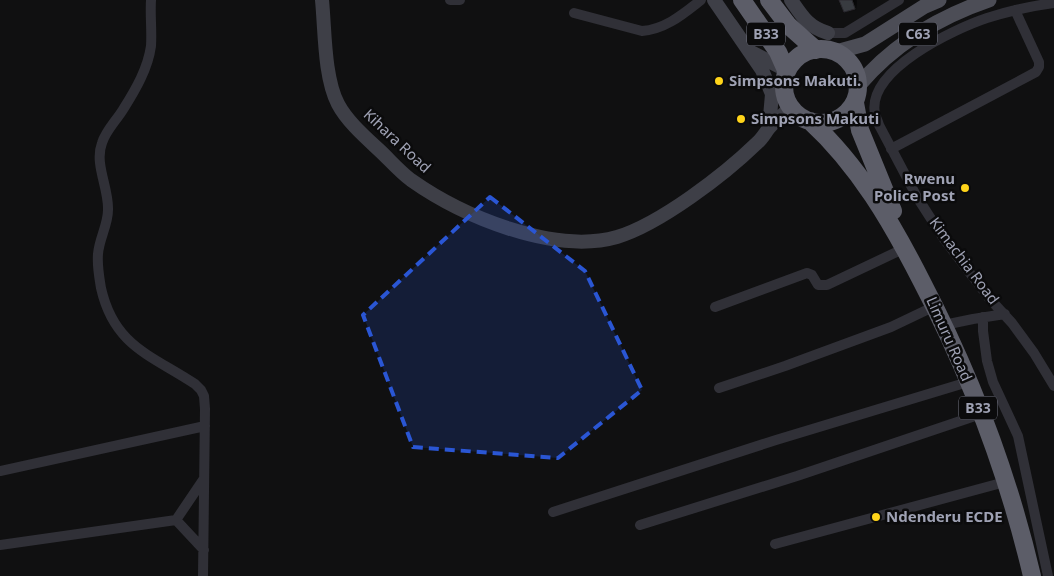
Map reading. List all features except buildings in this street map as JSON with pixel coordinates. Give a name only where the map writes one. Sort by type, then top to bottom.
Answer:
[{"type":"highway","name":"B33","points":[[742,0],[778,52],[786,70]]},
{"type":"highway","name":"B33","points":[[769,0],[788,25],[816,50]]},
{"type":"highway","points":[[816,50],[836,52],[847,60],[856,74],[859,85],[855,103],[846,113],[834,121],[822,123],[810,121],[800,116],[786,99],[784,90],[786,70],[798,57],[816,50]]},
{"type":"highway","name":"Limuru Road","points":[[855,103],[860,130],[893,210],[905,248]]},
{"type":"highway","name":"Limuru Road","points":[[810,121],[835,145],[877,200],[905,248],[935,306],[981,414],[1005,482],[1032,576]]},
{"type":"main road","name":"Kihara Road","points":[[322,0],[330,80],[338,104],[345,115],[374,146],[410,178],[435,195],[474,216],[504,227],[550,238],[597,241],[634,230],[670,210],[720,174],[757,143],[769,128],[791,107]]},
{"type":"main road","points":[[714,0],[762,70],[772,94],[769,128]]},
{"type":"main road","points":[[791,0],[812,27],[828,33]]},
{"type":"main road","name":"C63","points":[[836,52],[865,44],[925,6],[939,0]]},
{"type":"main road","name":"C63","points":[[859,85],[884,58],[919,33],[970,7],[989,0]]},
{"type":"main road","points":[[750,52],[786,70]]},
{"type":"street","points":[[151,0],[151,34],[148,60],[139,82],[102,142],[100,151],[108,209],[107,219],[98,246],[97,268],[105,304],[120,331],[144,354],[182,376],[200,390],[204,396],[203,576]]},
{"type":"street","points":[[450,0],[460,0]]},
{"type":"street","points":[[574,14],[634,30],[649,31],[676,20],[701,0]]},
{"type":"street","points":[[828,33],[845,33],[882,4],[899,0]]},
{"type":"street","name":"Kimachia Road","points":[[1053,383],[1034,353],[1005,314],[989,298],[944,239],[917,197],[874,113],[876,100],[882,86],[891,73],[913,55],[962,28],[1015,10],[1054,3]]},
{"type":"street","points":[[891,149],[1036,72],[1039,62],[1015,10]]},
{"type":"street","points":[[715,307],[807,273],[812,275],[818,284],[822,286],[827,285],[905,248]]},
{"type":"street","points":[[719,388],[882,330],[935,306]]},
{"type":"street","points":[[944,325],[1005,314]]},
{"type":"street","points":[[983,317],[987,361],[999,397],[1018,436],[1048,576]]},
{"type":"street","points":[[553,512],[776,440],[968,382]]},
{"type":"street","points":[[640,525],[797,476],[981,414]]},
{"type":"street","points":[[0,472],[205,426]]},
{"type":"street","points":[[0,545],[176,520],[204,479]]},
{"type":"street","points":[[775,544],[1005,482]]},
{"type":"street","points":[[176,520],[204,550]]},
{"type":"highlighted area","points":[[490,197],[585,271],[642,390],[558,458],[413,447],[363,315]]},
{"type":"place","name":"Simpsons Makuti.","points":[[719,81]]},
{"type":"place","name":"Simpsons Makuti","points":[[741,119]]},
{"type":"place","name":"Rwenu Police Post","points":[[965,188]]},
{"type":"place","name":"Ndenderu ECDE","points":[[876,517]]}]
